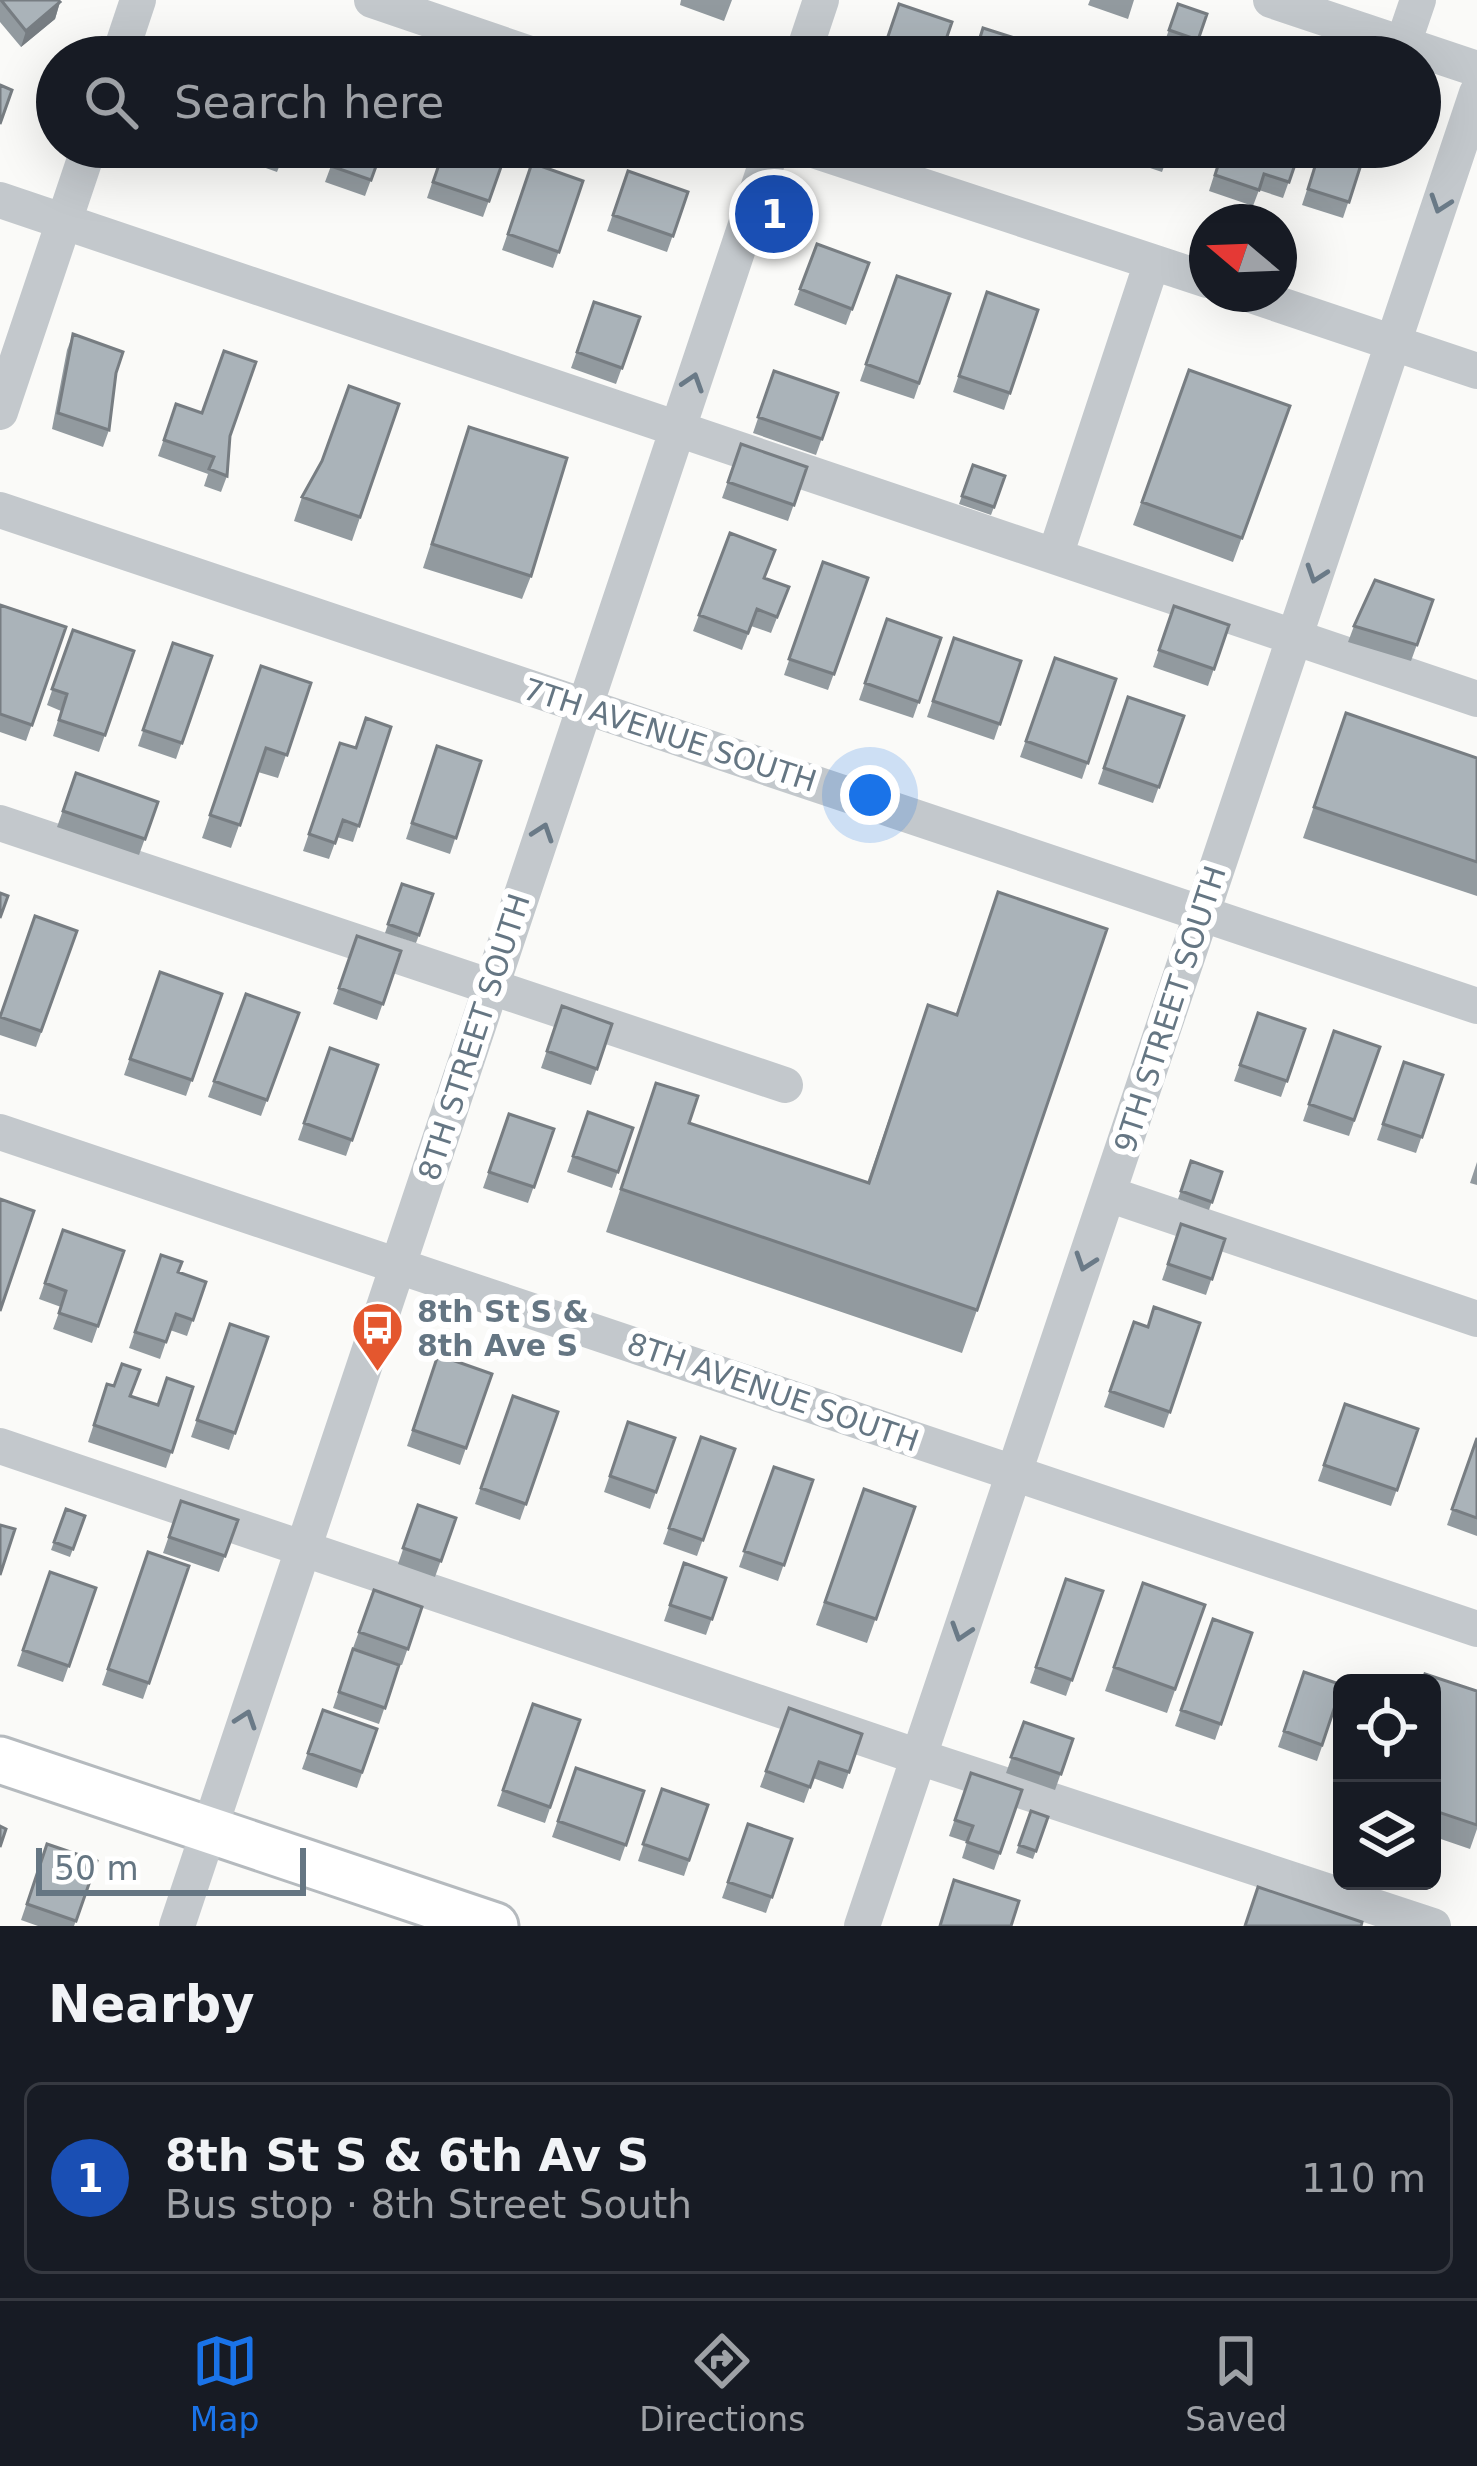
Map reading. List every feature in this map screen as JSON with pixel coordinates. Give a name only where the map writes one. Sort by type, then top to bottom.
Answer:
[{"type":"main road","points":[[0,1760],[495,1926]]},
{"type":"street","points":[[126,36],[137,0]]},
{"type":"street","points":[[372,0],[477,36]]},
{"type":"street","points":[[809,36],[821,0]]},
{"type":"street","points":[[1270,0],[1310,6],[1383,36]]},
{"type":"street","points":[[1406,36],[1418,0]]},
{"type":"street","points":[[1441,57],[1477,69]]},
{"type":"street","name":"9TH STREET SOUTH","points":[[862,1926],[1394,343],[1471,133],[1477,93]]},
{"type":"street","points":[[0,412],[82,168]]},
{"type":"street","name":"8TH STREET SOUTH","points":[[177,1926],[765,168]]},
{"type":"street","points":[[868,168],[1189,274]]},
{"type":"street","points":[[0,200],[1477,699]]},
{"type":"street","points":[[1054,556],[1152,262]]},
{"type":"street","points":[[1297,310],[1477,371]]},
{"type":"street","name":"7TH AVENUE SOUTH","points":[[0,510],[1477,1006]]},
{"type":"street","points":[[0,823],[784,1085]]},
{"type":"street","name":"8TH AVENUE SOUTH","points":[[0,1132],[1477,1629]]},
{"type":"street","points":[[1108,1194],[1477,1319]]},
{"type":"street","points":[[0,1446],[1396,1920],[1433,1926]]},
{"type":"building","points":[[1,0],[58,0],[60,2],[26,31]]},
{"type":"building","points":[[899,4],[952,22],[947,36],[888,36]]},
{"type":"building","points":[[1178,4],[1207,14],[1199,36],[1169,30]]},
{"type":"building","points":[[983,28],[1008,36],[981,36]]},
{"type":"building","points":[[0,85],[12,90],[0,124]]},
{"type":"building","points":[[337,168],[375,168],[371,180]]},
{"type":"building","points":[[438,168],[501,168],[489,201],[433,182]]},
{"type":"building","points":[[530,168],[546,168],[583,181],[559,252],[508,234]]},
{"type":"building","points":[[1217,168],[1294,168],[1289,182],[1264,174],[1259,190],[1215,175]]},
{"type":"building","points":[[1314,168],[1360,168],[1349,202],[1308,189]]},
{"type":"building","points":[[628,171],[688,192],[673,236],[613,215]]},
{"type":"building","points":[[817,244],[869,263],[852,309],[800,289]]},
{"type":"building","points":[[897,276],[950,294],[919,383],[866,364]]},
{"type":"building","points":[[987,292],[1038,310],[1010,393],[959,376]]},
{"type":"building","points":[[594,302],[640,317],[622,368],[577,352]]},
{"type":"building","points":[[73,334],[123,352],[109,430],[58,413]]},
{"type":"building","points":[[224,351],[256,362],[230,436],[227,476],[209,469],[214,457],[164,440],[176,404],[202,413]]},
{"type":"building","points":[[1189,370],[1290,406],[1242,538],[1142,502]]},
{"type":"building","points":[[774,371],[838,393],[822,439],[758,417]]},
{"type":"building","points":[[349,386],[399,404],[360,517],[302,497],[322,461]]},
{"type":"building","points":[[469,427],[567,458],[531,576],[432,544]]},
{"type":"building","points":[[741,444],[807,467],[794,505],[728,482]]},
{"type":"building","points":[[973,465],[1005,476],[994,507],[962,496]]},
{"type":"building","points":[[730,533],[775,550],[764,578],[789,587],[777,617],[757,609],[748,633],[699,615]]},
{"type":"building","points":[[823,562],[868,578],[834,674],[789,659]]},
{"type":"building","points":[[1375,580],[1433,600],[1417,645],[1354,626]]},
{"type":"building","points":[[0,605],[66,627],[32,725],[0,714]]},
{"type":"building","points":[[1174,606],[1229,625],[1214,669],[1159,650]]},
{"type":"building","points":[[887,619],[941,638],[919,702],[865,683]]},
{"type":"building","points":[[73,630],[134,651],[105,735],[59,720],[67,694],[52,689]]},
{"type":"building","points":[[954,638],[1021,661],[1000,724],[933,701]]},
{"type":"building","points":[[173,643],[212,656],[182,743],[143,730]]},
{"type":"building","points":[[1055,658],[1116,679],[1088,763],[1026,741]]},
{"type":"building","points":[[261,666],[311,683],[287,755],[266,748],[240,825],[210,815]]},
{"type":"building","points":[[1128,697],[1184,716],[1159,787],[1104,768]]},
{"type":"building","points":[[1346,713],[1477,758],[1477,862],[1314,807]]},
{"type":"building","points":[[366,718],[391,727],[359,826],[343,820],[335,843],[309,834],[340,743],[356,748]]},
{"type":"building","points":[[437,746],[481,761],[456,838],[412,823]]},
{"type":"building","points":[[76,773],[158,802],[145,839],[63,811]]},
{"type":"building","points":[[402,884],[433,894],[419,935],[388,924]]},
{"type":"building","points":[[998,892],[1107,929],[977,1310],[621,1189],[656,1083],[698,1096],[689,1123],[869,1183],[928,1005],[957,1015]]},
{"type":"building","points":[[0,893],[8,896],[0,918]]},
{"type":"building","points":[[35,916],[77,931],[41,1031],[0,1017]]},
{"type":"building","points":[[357,936],[401,951],[383,1004],[339,988]]},
{"type":"building","points":[[160,972],[222,994],[192,1080],[130,1059]]},
{"type":"building","points":[[246,994],[299,1013],[267,1100],[214,1081]]},
{"type":"building","points":[[562,1006],[612,1024],[597,1069],[547,1051]]},
{"type":"building","points":[[1258,1013],[1305,1029],[1287,1081],[1240,1065]]},
{"type":"building","points":[[1334,1031],[1380,1047],[1354,1120],[1309,1104]]},
{"type":"building","points":[[330,1048],[378,1065],[352,1140],[304,1123]]},
{"type":"building","points":[[1404,1062],[1443,1075],[1422,1137],[1383,1124]]},
{"type":"building","points":[[588,1112],[633,1128],[618,1172],[573,1156]]},
{"type":"building","points":[[509,1114],[554,1129],[534,1187],[489,1172]]},
{"type":"building","points":[[1191,1161],[1222,1172],[1212,1202],[1181,1191]]},
{"type":"building","points":[[0,1199],[34,1211],[0,1311]]},
{"type":"building","points":[[1181,1224],[1225,1239],[1212,1279],[1168,1264]]},
{"type":"building","points":[[63,1230],[124,1251],[98,1326],[59,1313],[66,1291],[45,1283]]},
{"type":"building","points":[[161,1255],[182,1262],[178,1272],[206,1282],[193,1320],[176,1314],[166,1342],[135,1332]]},
{"type":"building","points":[[1154,1307],[1200,1323],[1170,1412],[1110,1391],[1134,1322],[1148,1327]]},
{"type":"building","points":[[230,1324],[268,1337],[235,1433],[197,1420]]},
{"type":"building","points":[[438,1355],[492,1374],[466,1448],[413,1430]]},
{"type":"building","points":[[122,1364],[140,1370],[130,1396],[158,1405],[167,1378],[193,1387],[172,1452],[94,1425],[107,1384],[114,1386]]},
{"type":"building","points":[[513,1396],[558,1412],[526,1504],[481,1488]]},
{"type":"building","points":[[1345,1404],[1418,1429],[1397,1490],[1324,1465]]},
{"type":"building","points":[[628,1422],[675,1438],[656,1492],[610,1476]]},
{"type":"building","points":[[701,1437],[735,1449],[703,1540],[669,1528]]},
{"type":"building","points":[[1477,1438],[1477,1518],[1452,1509]]},
{"type":"building","points":[[774,1467],[813,1480],[784,1565],[744,1551]]},
{"type":"building","points":[[864,1489],[915,1507],[876,1619],[825,1602]]},
{"type":"building","points":[[181,1501],[238,1520],[225,1556],[169,1537]]},
{"type":"building","points":[[418,1505],[456,1518],[441,1561],[403,1548]]},
{"type":"building","points":[[66,1509],[85,1516],[73,1549],[54,1542]]},
{"type":"building","points":[[0,1525],[15,1529],[0,1575]]},
{"type":"building","points":[[148,1552],[189,1566],[149,1683],[108,1669]]},
{"type":"building","points":[[684,1563],[726,1578],[712,1619],[670,1605]]},
{"type":"building","points":[[50,1572],[96,1588],[69,1666],[23,1650]]},
{"type":"building","points":[[1066,1579],[1103,1591],[1072,1680],[1036,1667]]},
{"type":"building","points":[[1143,1583],[1205,1605],[1175,1689],[1114,1667]]},
{"type":"building","points":[[374,1590],[422,1607],[408,1649],[359,1632]]},
{"type":"building","points":[[1213,1619],[1252,1633],[1221,1724],[1181,1710]]},
{"type":"building","points":[[353,1649],[399,1665],[385,1708],[339,1692]]},
{"type":"building","points":[[1304,1672],[1333,1682],[1333,1712],[1322,1745],[1284,1731]]},
{"type":"building","points":[[1441,1679],[1477,1691],[1477,1825],[1441,1813]]},
{"type":"building","points":[[533,1704],[580,1720],[550,1807],[503,1790]]},
{"type":"building","points":[[789,1708],[862,1734],[849,1772],[819,1762],[810,1787],[766,1771]]},
{"type":"building","points":[[323,1710],[377,1729],[362,1772],[308,1753]]},
{"type":"building","points":[[1024,1722],[1073,1739],[1061,1774],[1011,1757]]},
{"type":"building","points":[[576,1768],[644,1791],[626,1845],[558,1821]]},
{"type":"building","points":[[971,1773],[1022,1790],[1000,1853],[967,1842],[973,1826],[955,1820]]},
{"type":"building","points":[[662,1789],[708,1805],[689,1860],[643,1844]]},
{"type":"building","points":[[1031,1811],[1048,1817],[1036,1851],[1019,1845]]},
{"type":"building","points":[[748,1824],[792,1839],[772,1897],[728,1882]]},
{"type":"building","points":[[47,1844],[97,1861],[76,1921],[27,1904]]},
{"type":"building","points":[[954,1880],[1019,1901],[1011,1926],[940,1926]]},
{"type":"building","points":[[1258,1887],[1362,1922],[1361,1926],[1245,1926]]},
{"type":"place","name":"8th St S & 6th Av S","points":[[774,214]]},
{"type":"place","name":"8th St S & 8th Ave S","points":[[378,1374]]}]
